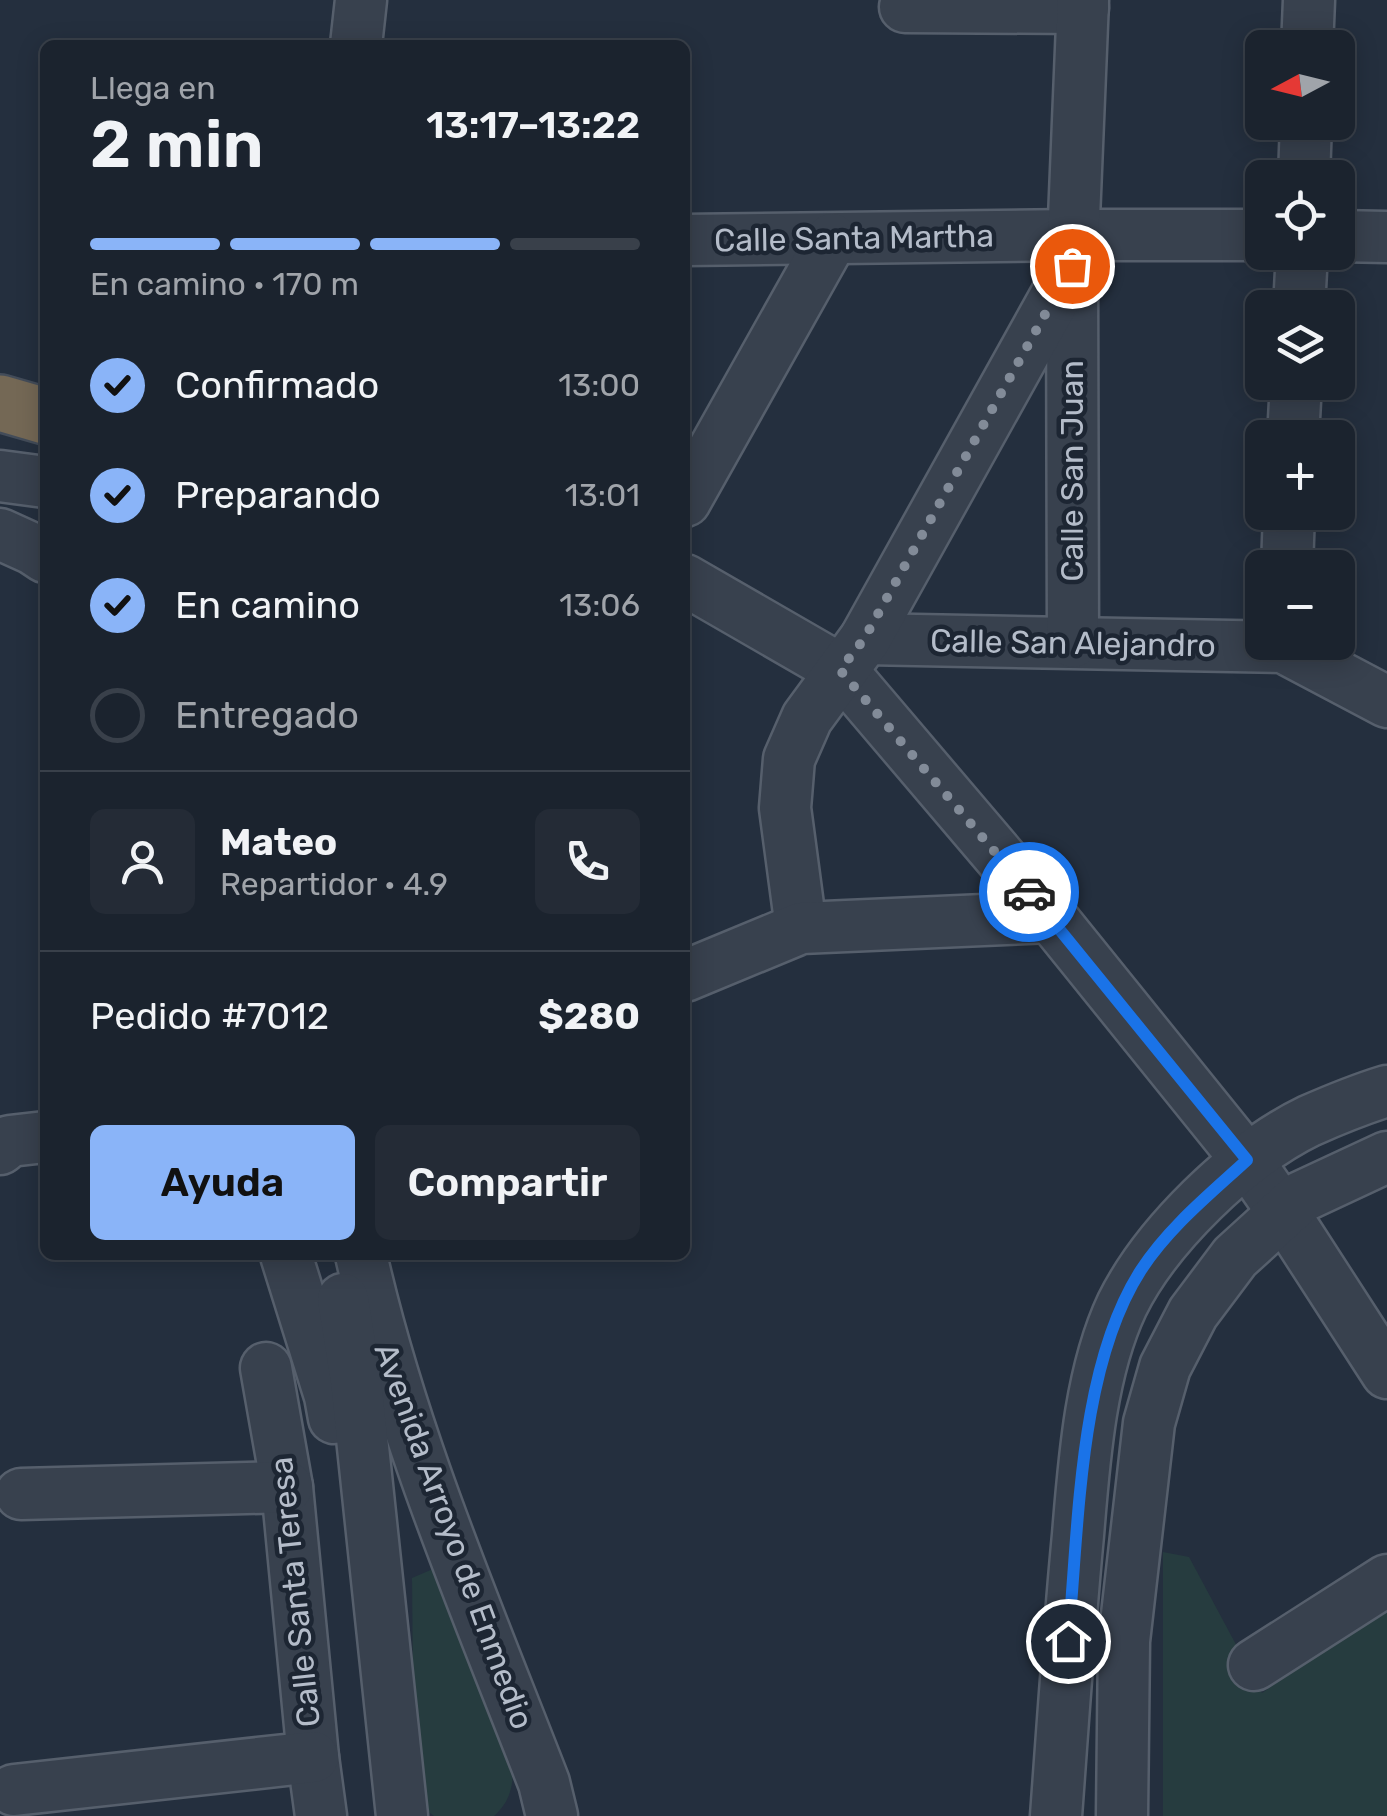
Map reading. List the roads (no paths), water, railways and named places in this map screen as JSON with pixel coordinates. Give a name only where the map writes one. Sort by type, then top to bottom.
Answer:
[{"type":"highway","points":[[0,403],[40,415]]},
{"type":"street","points":[[357,40],[361,0]]},
{"type":"street","points":[[1308,0],[1308,30]]},
{"type":"street","points":[[905,7],[1083,4]]},
{"type":"street","name":"Calle San Juan","points":[[1073,642],[1073,251],[1083,4]]},
{"type":"street","name":"Calle Santa Martha","points":[[690,240],[832,238],[1073,251],[1245,237]]},
{"type":"street","points":[[1355,237],[1387,238]]},
{"type":"street","points":[[690,492],[832,238]]},
{"type":"street","points":[[801,928],[785,808],[789,760],[807,718],[852,655],[1073,251]]},
{"type":"street","points":[[0,476],[40,481]]},
{"type":"street","points":[[0,534],[40,553]]},
{"type":"street","points":[[690,582],[852,655],[1051,917],[1247,1160],[1387,1373]]},
{"type":"street","name":"Calle San Alejandro","points":[[852,655],[1073,642],[1245,644]]},
{"type":"street","name":"Calle San Alejandro","points":[[1310,660],[1387,702]]},
{"type":"street","points":[[690,974],[801,928],[1051,917]]},
{"type":"street","points":[[1056,1816],[1087,1432],[1107,1346],[1121,1308],[1142,1268],[1189,1212],[1247,1160],[1307,1122],[1387,1091]]},
{"type":"street","points":[[0,1149],[10,1141],[40,1138]]},
{"type":"street","points":[[1122,1816],[1124,1641],[1149,1423],[1165,1367],[1193,1313],[1235,1257],[1301,1197],[1387,1157]]},
{"type":"street","points":[[288,1260],[330,1396],[391,1729]]},
{"type":"street","name":"Avenida Arroyo de Enmedio","points":[[337,1260],[356,1382],[402,1816]]},
{"type":"street","name":"Avenida Arroyo de Enmedio","points":[[362,1260],[398,1397],[544,1805]]},
{"type":"street","name":"Calle Santa Teresa","points":[[266,1368],[287,1488],[322,1816]]},
{"type":"street","points":[[22,1494],[287,1488]]},
{"type":"street","points":[[1254,1665],[1387,1580]]},
{"type":"street","points":[[1068,1641],[1124,1641]]},
{"type":"street","points":[[14,1790],[313,1757]]}]
